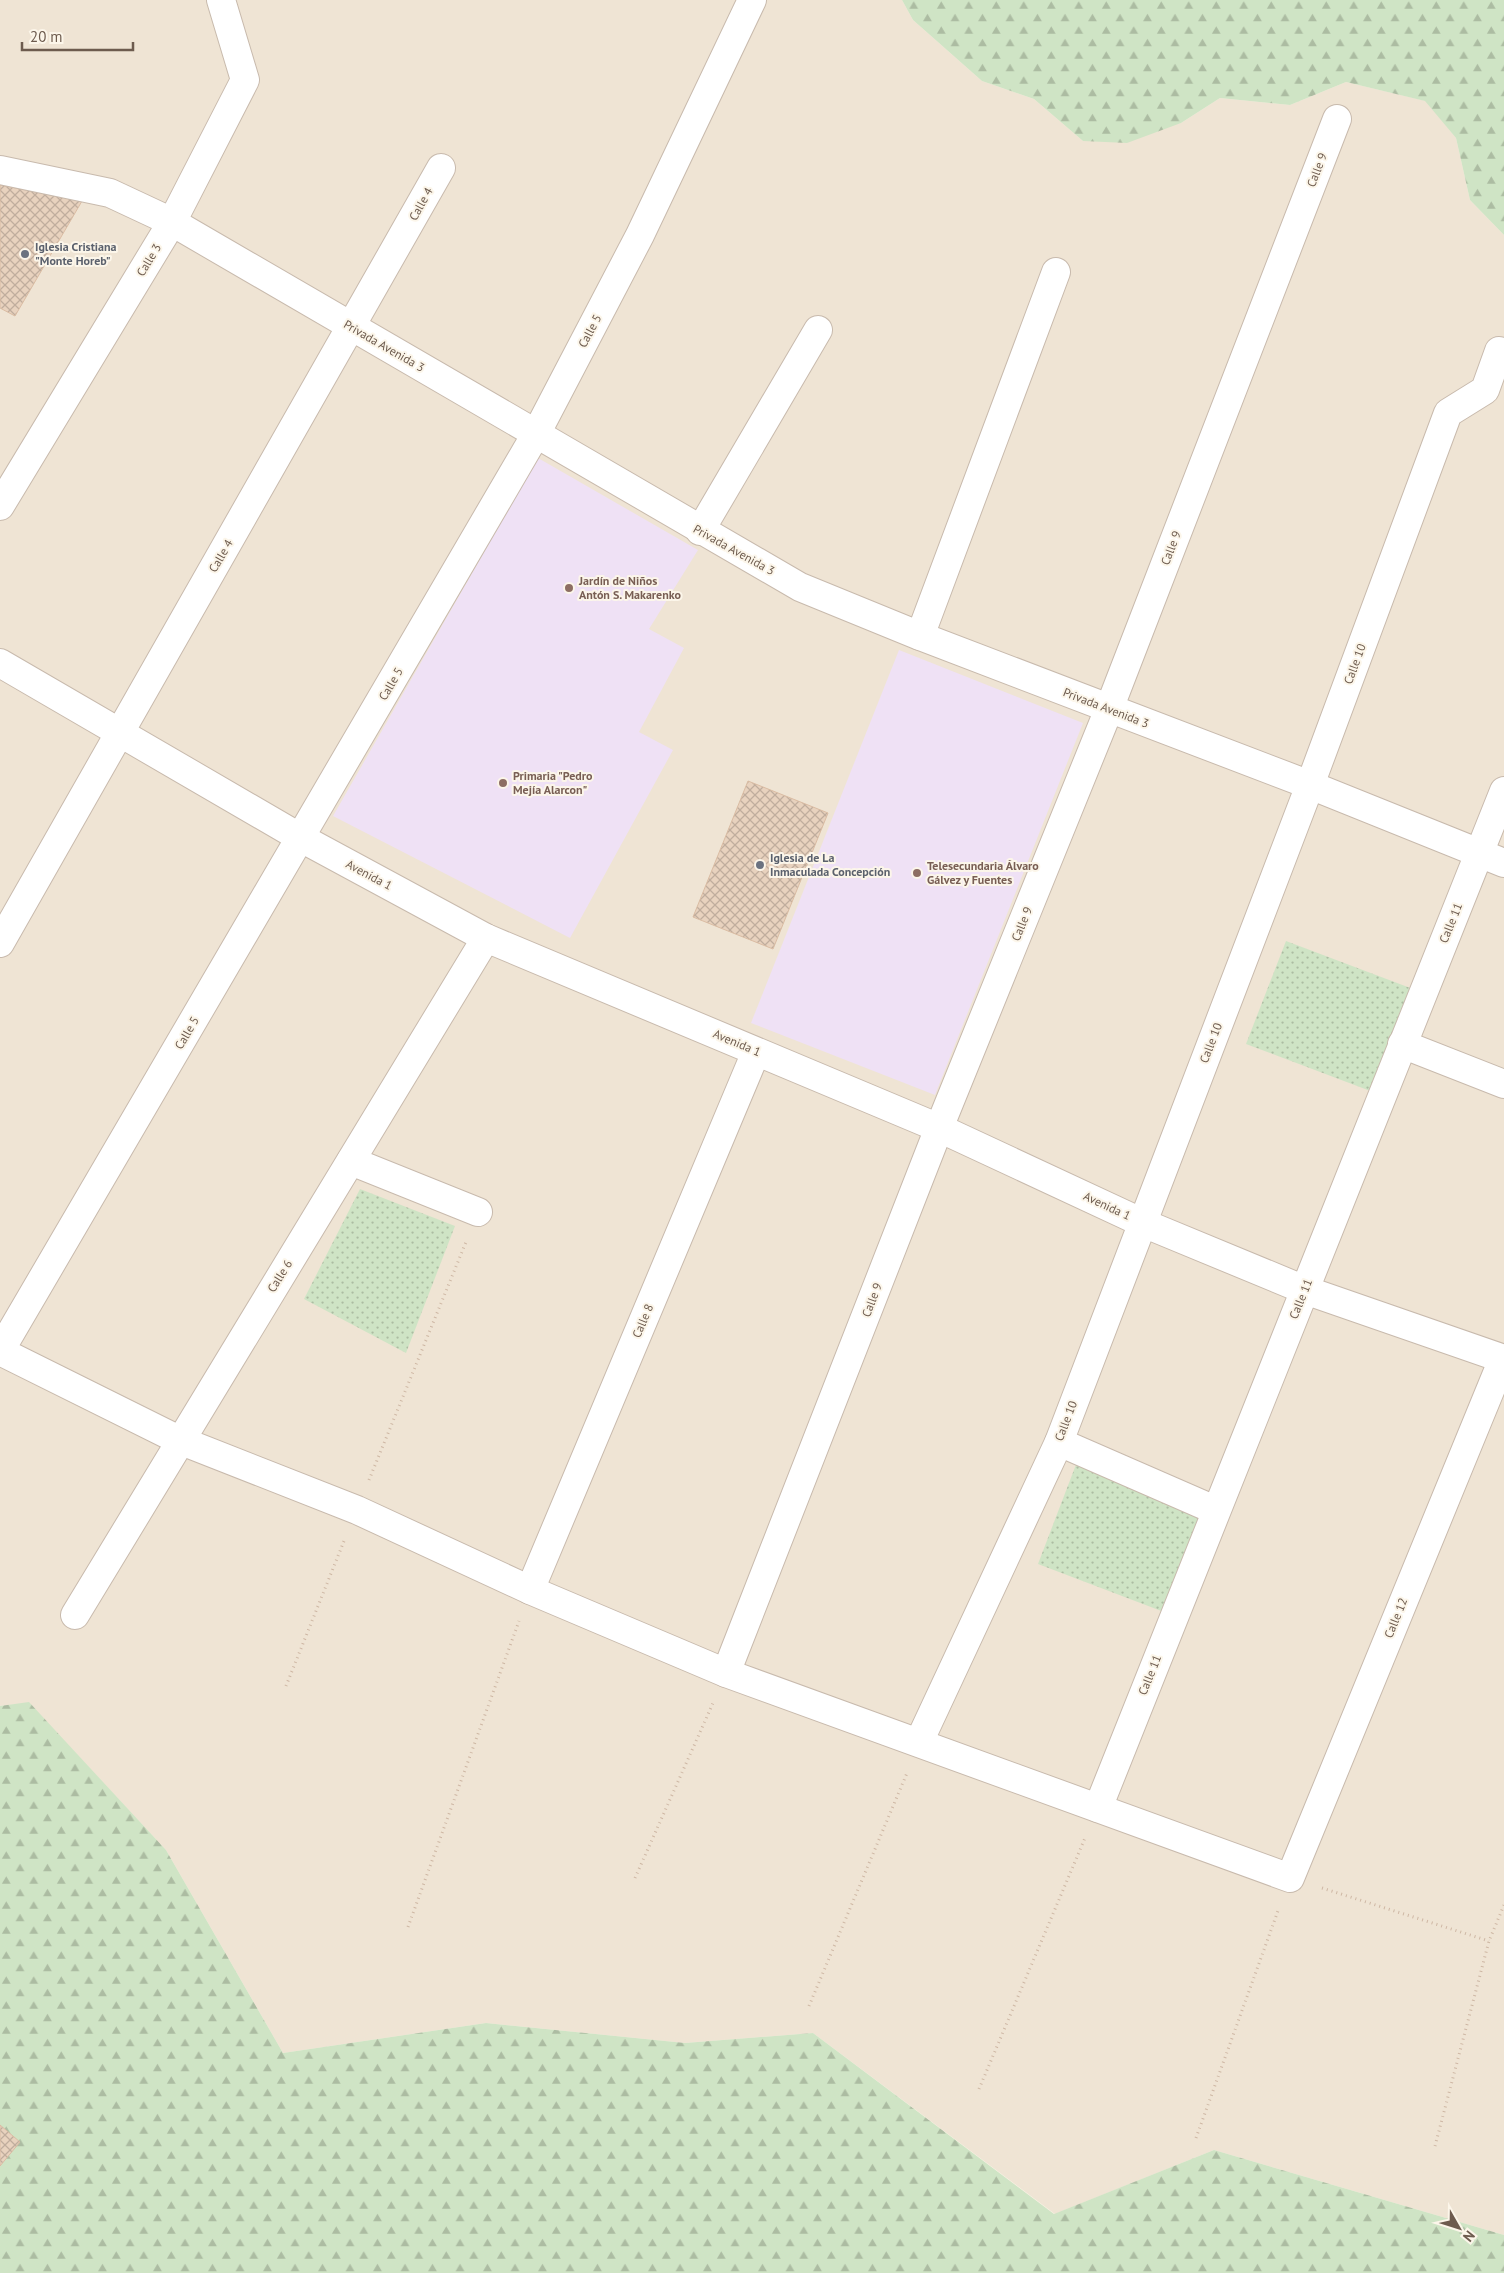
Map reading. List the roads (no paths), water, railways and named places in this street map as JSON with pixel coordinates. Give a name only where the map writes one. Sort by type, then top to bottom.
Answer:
[{"type":"street","name":"Calle 3","points":[[0,506],[172,222],[245,80],[221,0]]},
{"type":"street","name":"Calle 5","points":[[0,1351],[536,434],[640,235],[752,0]]},
{"type":"street","name":"Calle 9","points":[[726,1673],[939,1128],[1109,709],[1337,119]]},
{"type":"street","name":"Calle 4","points":[[0,943],[441,168]]},
{"type":"street","name":"Privada Avenida 3","points":[[0,170],[110,193],[172,222],[700,531],[800,587],[920,636],[1310,785],[1492,858]]},
{"type":"street","points":[[920,636],[1056,272]]},
{"type":"street","points":[[700,531],[818,330]]},
{"type":"street","name":"Calle 10","points":[[920,1742],[1058,1442],[1310,785],[1448,413],[1485,390],[1499,351]]},
{"type":"street","name":"Avenida 1","points":[[0,663],[121,731],[301,838],[486,938],[939,1128],[1143,1223],[1304,1290],[1503,1359]]},
{"type":"street","name":"Calle 11","points":[[1098,1808],[1402,1044],[1492,858],[1504,791]]},
{"type":"street","name":"Calle 6","points":[[75,1615],[179,1440],[486,938]]},
{"type":"street","points":[[1402,1044],[1504,1084]]},
{"type":"street","name":"Calle 8","points":[[530,1590],[756,1052]]},
{"type":"street","points":[[351,1161],[478,1212]]},
{"type":"street","points":[[0,1351],[179,1440],[357,1510],[530,1590],[726,1673],[1098,1808]]},
{"type":"street","name":"Calle 12","points":[[1098,1808],[1290,1878],[1503,1359]]},
{"type":"street","points":[[1058,1442],[1215,1510]]},
{"type":"place","name":"Iglesia Cristiana \"Monte Horeb\"","points":[[25,254]]},
{"type":"place","name":"Jardín de Niños Antón S. Makarenko","points":[[569,588]]},
{"type":"place","name":"Primaria \"Pedro Mejía Alarcon\"","points":[[503,783]]},
{"type":"place","name":"Iglesia de La Inmaculada Concepción","points":[[760,865]]},
{"type":"place","name":"Telesecundaria Álvaro Gálvez y Fuentes","points":[[917,873]]}]
